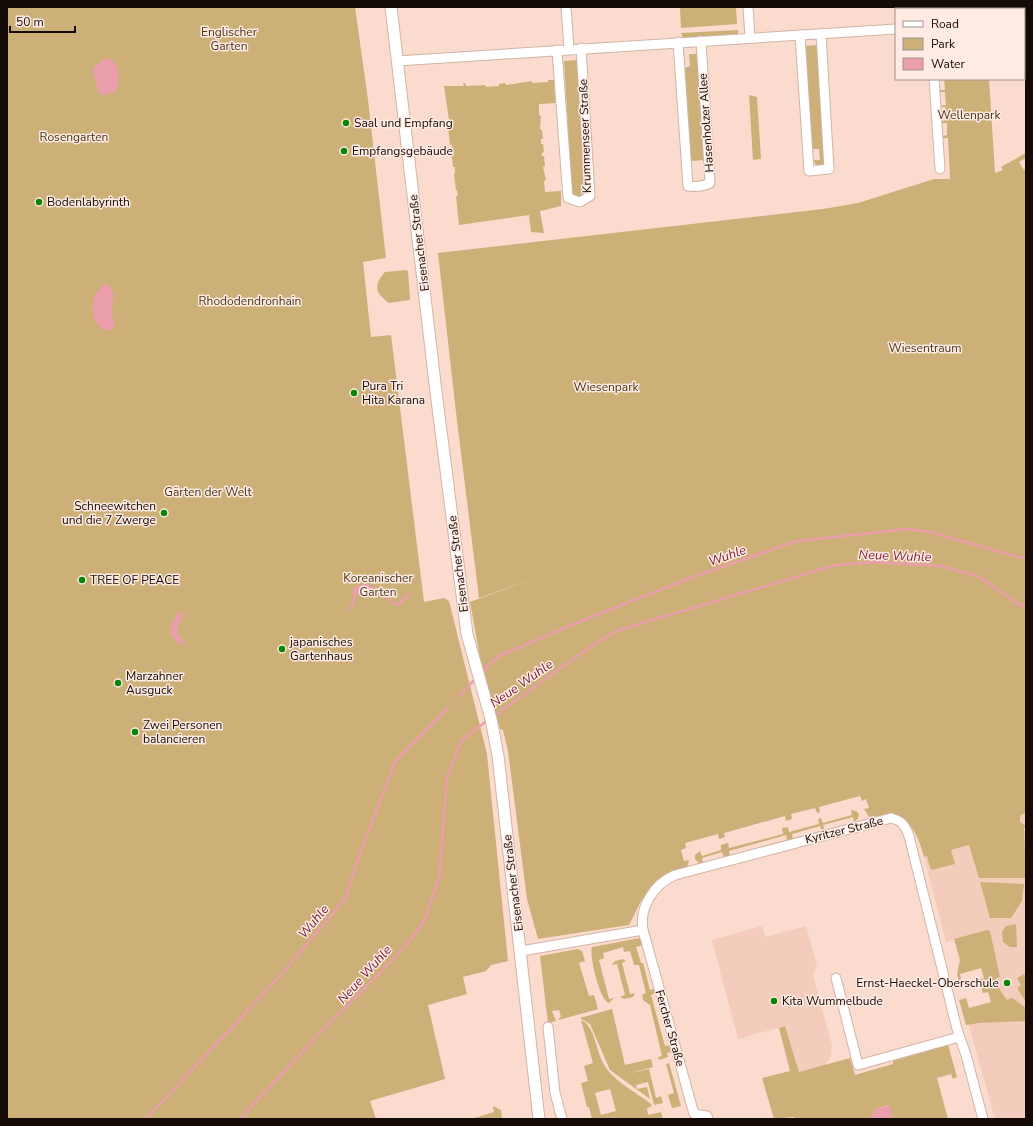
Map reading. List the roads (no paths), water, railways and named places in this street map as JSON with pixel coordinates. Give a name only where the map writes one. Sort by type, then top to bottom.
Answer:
[{"type":"street","name":"Eisenacher Straße","points":[[391,7],[465,620],[468,639],[494,732],[521,951],[539,1119]]},
{"type":"street","points":[[566,7],[569,49]]},
{"type":"street","points":[[748,7],[750,38]]},
{"type":"street","points":[[397,61],[895,29]]},
{"type":"street","points":[[800,35],[810,171],[829,169],[821,34]]},
{"type":"street","name":"Hasenholzer Allee","points":[[678,42],[688,186],[694,187],[704,186],[710,183],[701,41]]},
{"type":"street","name":"Krummenseer Straße","points":[[557,50],[568,198],[580,202],[590,196],[581,48]]},
{"type":"street","points":[[934,80],[940,169]]},
{"type":"street","name":"Kyritzer Straße","points":[[643,930],[641,920],[643,910],[656,887],[664,880],[871,822],[891,818],[899,821],[905,826],[909,836],[959,1037],[966,1056],[983,1119]]},
{"type":"street","points":[[521,951],[643,930]]},
{"type":"street","name":"Fercher Straße","points":[[643,930],[694,1114],[707,1117]]},
{"type":"street","points":[[836,978],[858,1065],[959,1037]]},
{"type":"street","points":[[548,1027],[555,1092],[562,1119]]},
{"type":"water","points":[[106,58],[111,60],[117,67],[119,76],[116,91],[104,95],[99,93],[93,71],[95,66]]},
{"type":"water","points":[[106,284],[109,285],[114,295],[111,310],[115,328],[107,331],[100,327],[96,322],[92,308],[96,294],[100,288]]},
{"type":"water","points":[[366,583],[384,593],[389,600],[367,591],[353,597],[353,588]]},
{"type":"water","points":[[181,612],[184,614],[178,627],[178,632],[186,644],[180,644],[171,636],[173,623],[178,614]]},
{"type":"water","points":[[890,1105],[893,1119],[871,1119],[876,1109]]},
{"type":"waterway","name":"Wuhle","points":[[481,673],[499,656],[581,621],[696,576],[797,541],[908,529],[930,532],[1026,559]]},
{"type":"waterway","name":"Neue Wuhle","points":[[494,716],[593,645],[616,631],[836,565],[875,562],[941,566],[980,577],[1018,604],[1026,607]]},
{"type":"waterway","points":[[386,598],[398,605],[409,594]]},
{"type":"waterway","points":[[351,609],[355,596]]},
{"type":"waterway","name":"Wuhle","points":[[459,696],[476,678]]},
{"type":"waterway","name":"Wuhle","points":[[146,1119],[281,975],[345,899],[358,859],[395,762],[448,708]]},
{"type":"waterway","name":"Neue Wuhle","points":[[240,1119],[318,1035],[379,974],[412,938],[425,919],[439,878],[447,777],[461,741],[488,720]]},
{"type":"place","name":"Saal und Empfang","points":[[346,123]]},
{"type":"place","name":"Empfangsgebäude","points":[[344,151]]},
{"type":"place","name":"Bodenlabyrinth","points":[[39,202]]},
{"type":"place","name":"Pura Tri Hita Karana","points":[[354,393]]},
{"type":"place","name":"Schneewitchen und die 7 Zwerge","points":[[164,513]]},
{"type":"place","name":"TREE OF PEACE","points":[[82,580]]},
{"type":"place","name":"japanisches Gartenhaus","points":[[282,649]]},
{"type":"place","name":"Marzahner Ausguck","points":[[118,683]]},
{"type":"place","name":"Zwei Personen balancieren","points":[[135,732]]},
{"type":"place","name":"Ernst-Haeckel-Oberschule","points":[[1007,983]]},
{"type":"place","name":"Kita Wummelbude","points":[[774,1001]]},
{"type":"park label","name":"Englischer Garten","points":[[229,39]]},
{"type":"park label","name":"Wellenpark","points":[[969,115]]},
{"type":"park label","name":"Rosengarten","points":[[74,137]]},
{"type":"park label","name":"Rhododendronhain","points":[[250,301]]},
{"type":"park label","name":"Wiesentraum","points":[[925,348]]},
{"type":"park label","name":"Wiesenpark","points":[[606,387]]},
{"type":"park label","name":"Gärten der Welt","points":[[208,492]]},
{"type":"park label","name":"Koreanischer Garten","points":[[378,585]]}]
